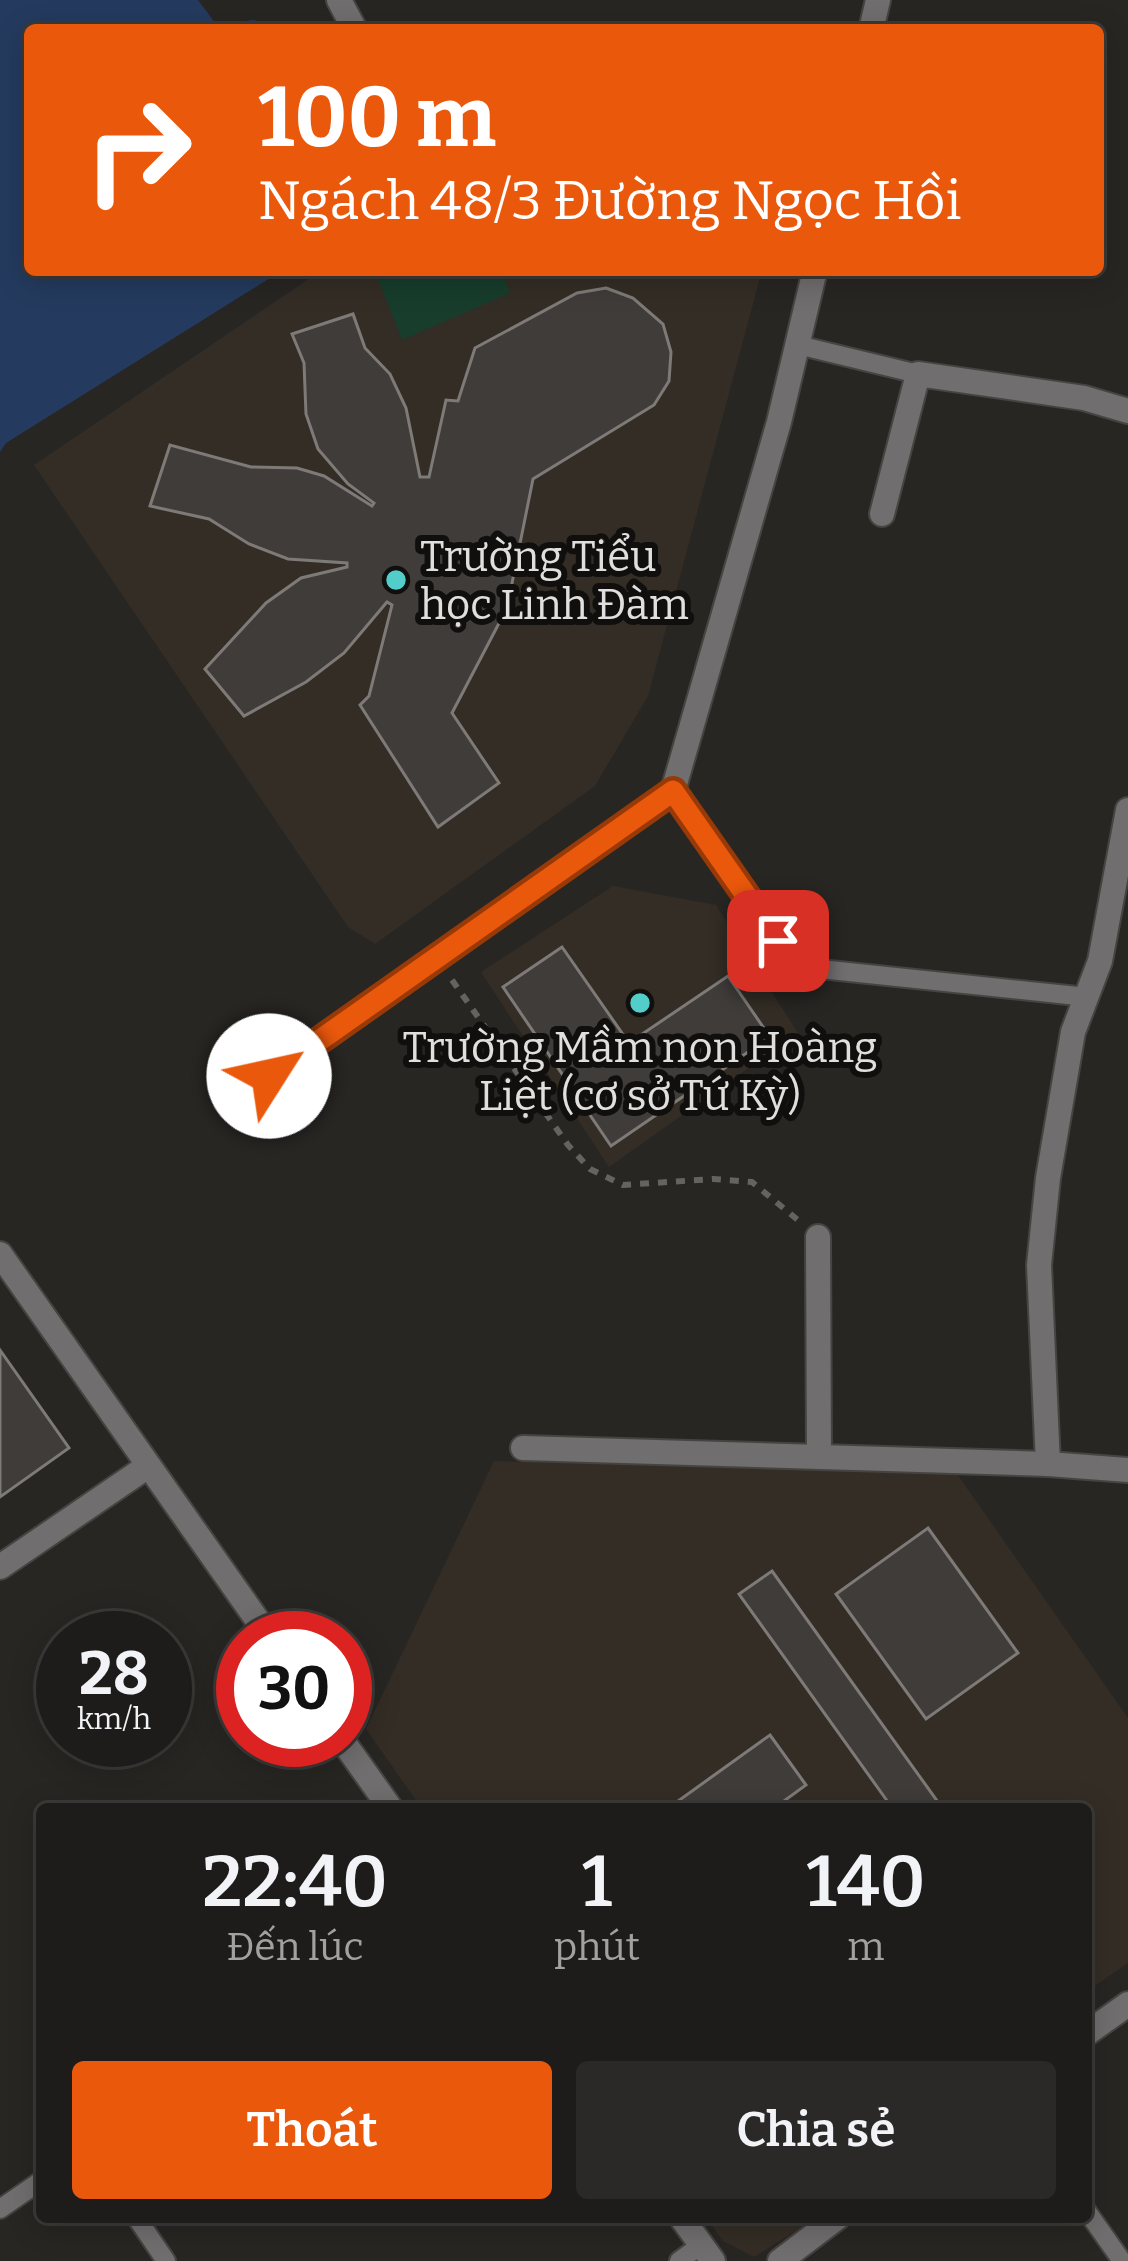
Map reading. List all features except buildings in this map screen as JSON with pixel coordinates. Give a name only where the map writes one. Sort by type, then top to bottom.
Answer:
[{"type":"street","points":[[269,1076],[673,791],[814,276]]},
{"type":"street","points":[[882,514],[917,374],[1084,398],[1128,411]]},
{"type":"street","points":[[673,791],[747,897]]},
{"type":"street","points":[[1048,1464],[1039,1265],[1048,1178],[1073,1032],[1100,961],[1128,810]]},
{"type":"street","points":[[818,1237],[819,1457]]},
{"type":"street","points":[[0,1255],[251,1611]]},
{"type":"street","points":[[523,1448],[1128,1470]]},
{"type":"street","points":[[0,1568],[148,1466]]},
{"type":"street","points":[[361,1767],[387,1803]]},
{"type":"street","points":[[1092,2030],[1128,2004]]},
{"type":"street","points":[[685,2223],[707,2253]]},
{"type":"street","points":[[780,2261],[830,2223]]},
{"type":"lane","points":[[798,345],[917,374]]},
{"type":"lane","points":[[747,897],[801,967],[1087,997]]},
{"type":"lane","points":[[0,2209],[36,2184]]},
{"type":"lane","points":[[1092,2218],[1123,2260]]},
{"type":"lane","points":[[140,2223],[166,2261]]},
{"type":"lane","points":[[679,2261],[707,2253]]},
{"type":"path","points":[[437,958],[568,1145],[590,1168],[623,1185],[713,1179],[752,1182],[818,1237]]},
{"type":"shaded area","name":"Trường Tiểu học Linh Đàm","points":[[313,276],[760,276],[648,696],[595,786],[375,944],[348,927],[34,465]]},
{"type":"shaded area","name":"Trường Mầm non Hoàng Liệt (cơ sở Tứ Kỳ)","points":[[613,886],[716,905],[798,1033],[609,1167],[481,972]]},
{"type":"shaded area","points":[[494,1461],[957,1474],[1128,1718],[1128,1963],[1092,1988],[1092,1803],[418,1803],[372,1738],[372,1716]]},
{"type":"shaded area","points":[[710,2223],[808,2223],[754,2257],[723,2241]]},
{"type":"green space","points":[[377,276],[503,276],[510,293],[402,340]]},
{"type":"water","points":[[0,0],[198,0],[216,24],[24,24],[24,276],[273,276],[6,443],[0,452]]},
{"type":"water","points":[[254,20],[266,24],[216,24]]},
{"type":"place","name":"Trường Tiểu học Linh Đàm","points":[[396,580]]},
{"type":"place","name":"Trường Mầm non Hoàng Liệt (cơ sở Tứ Kỳ)","points":[[640,1003]]},
{"type":"route","points":[[269,1076],[673,791],[778,941]]}]
